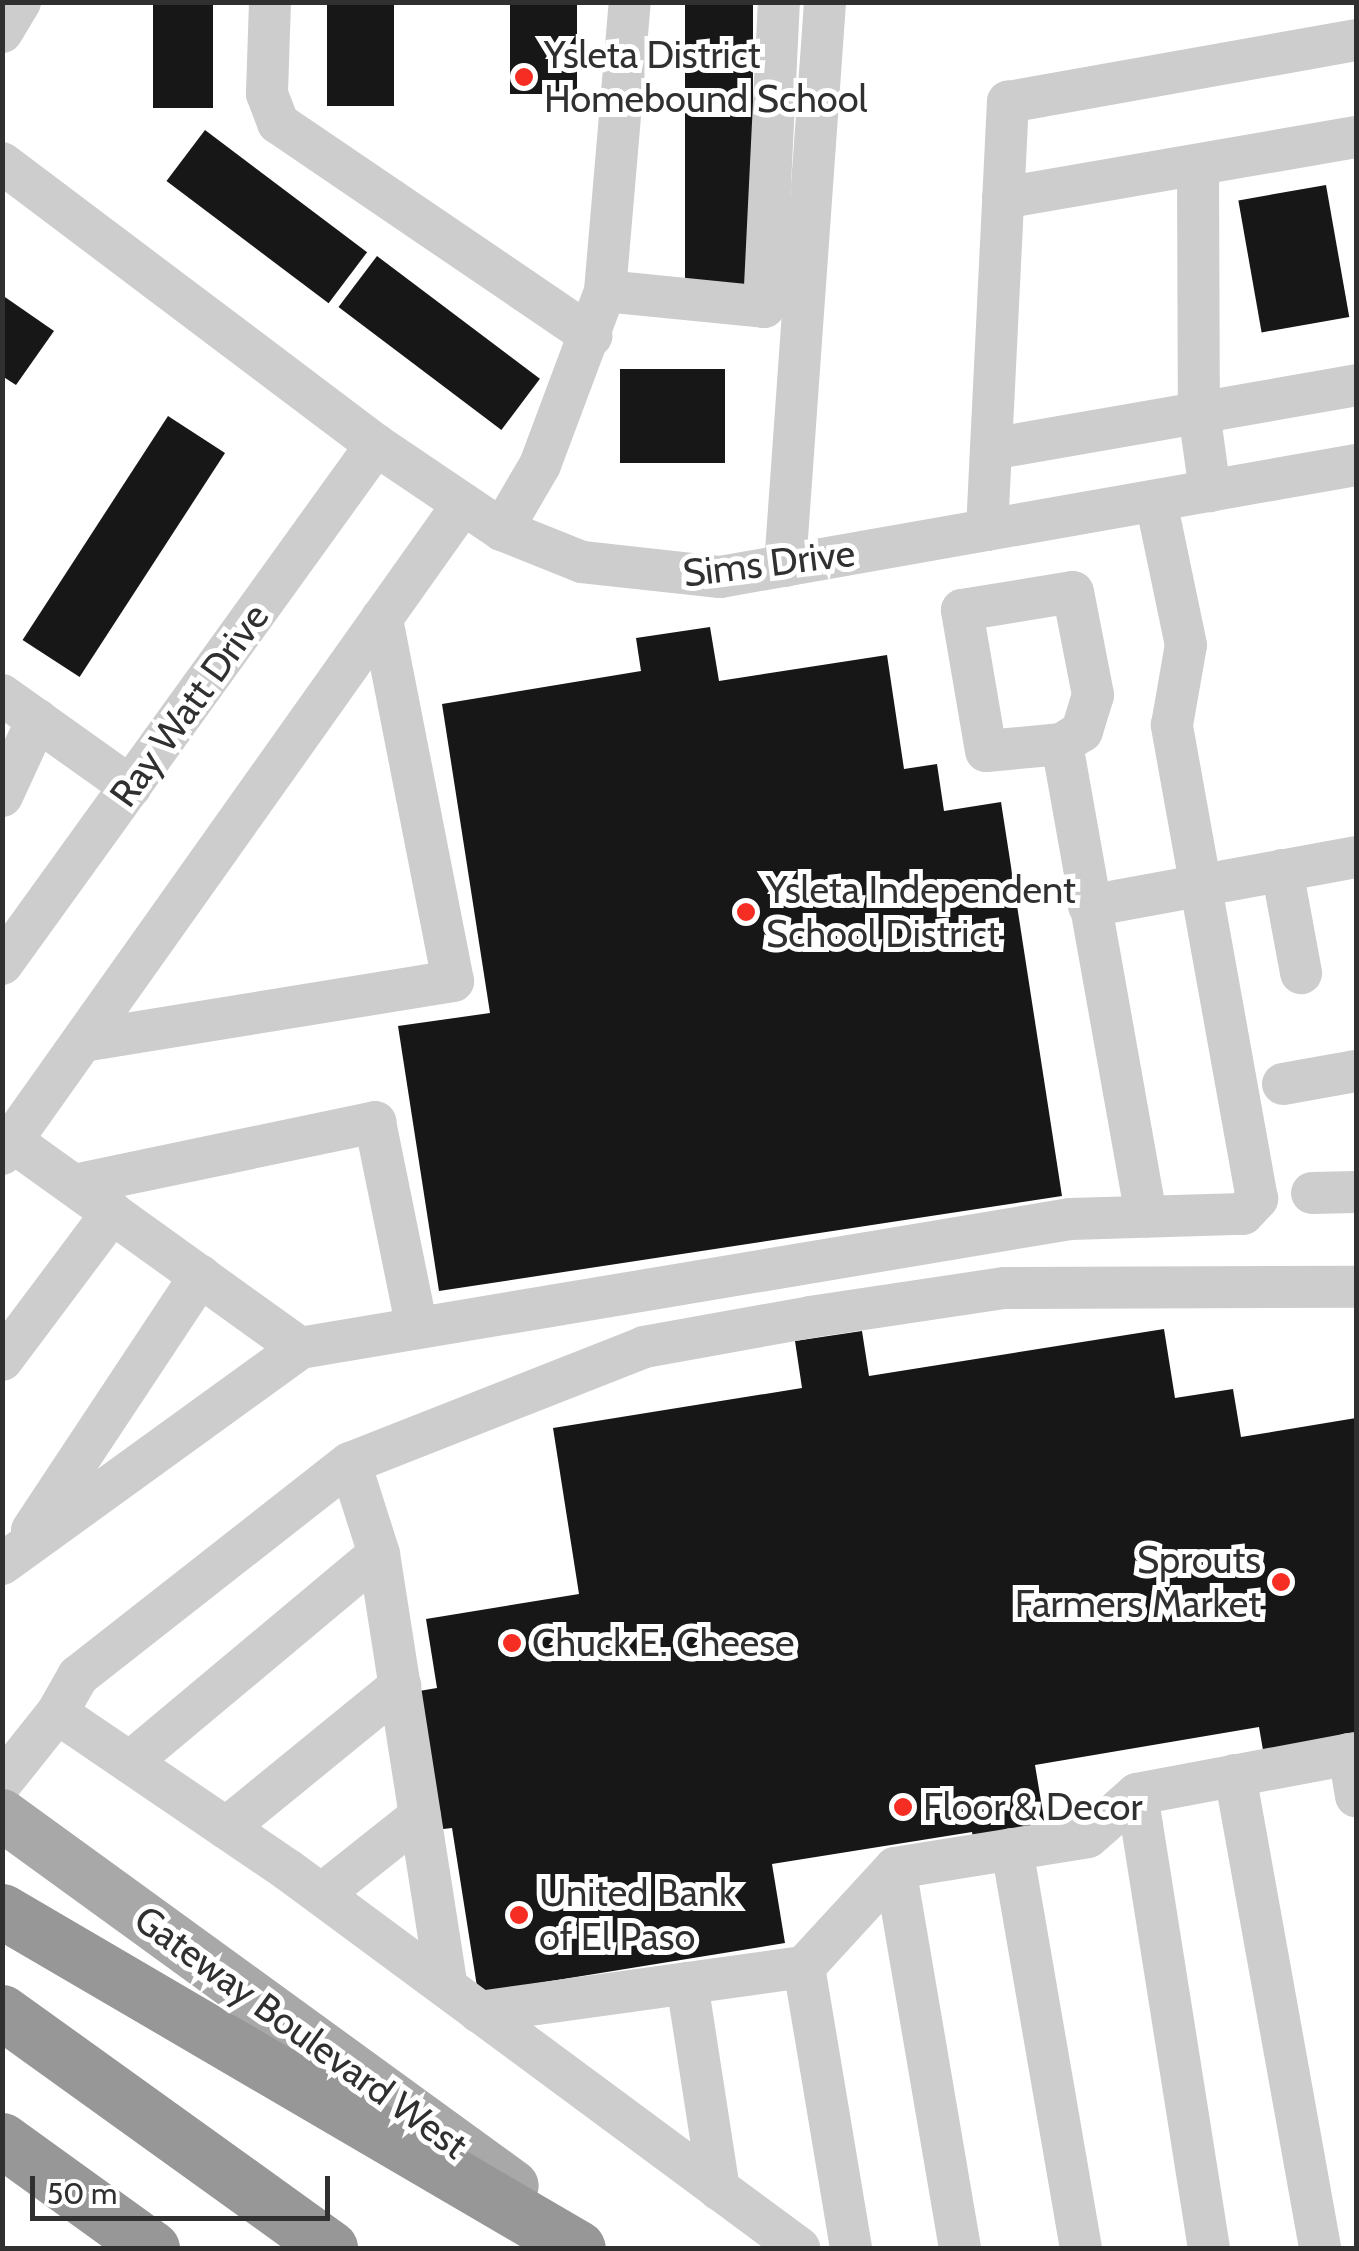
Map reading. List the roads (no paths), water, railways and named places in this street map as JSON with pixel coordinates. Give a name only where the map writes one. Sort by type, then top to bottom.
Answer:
[{"type":"highway","points":[[2,1911],[578,2248]]},
{"type":"highway","points":[[2,2012],[330,2248]]},
{"type":"highway","points":[[2,2140],[152,2248]]},
{"type":"main road","name":"Gateway Boulevard West","points":[[2,1816],[599,2248]]},
{"type":"street","points":[[2,32],[20,2]]},
{"type":"street","points":[[270,2],[267,94],[278,124],[592,336]]},
{"type":"street","points":[[502,530],[540,465],[606,291],[630,2]]},
{"type":"street","points":[[606,291],[764,307],[780,2]]},
{"type":"street","points":[[785,566],[824,2]]},
{"type":"street","points":[[986,530],[1008,102],[1356,40]]},
{"type":"street","points":[[1002,198],[1356,137]]},
{"type":"street","name":"Sims Drive","points":[[2,163],[376,446],[502,530],[582,562],[677,578],[785,566],[1356,466]]},
{"type":"street","points":[[1198,165],[1199,412],[1210,491]]},
{"type":"street","points":[[990,450],[1356,385]]},
{"type":"street","name":"Ray Watt Drive","points":[[2,964],[376,446]]},
{"type":"street","points":[[9,1560],[300,1348],[1070,1219],[1243,1214],[1257,1199],[1197,886],[1172,725],[1186,645],[1156,500]]},
{"type":"street","points":[[300,1348],[74,1185],[6,1143],[83,1041],[463,504]]},
{"type":"street","points":[[83,1041],[453,981],[382,618]]},
{"type":"street","points":[[2,695],[130,787]]},
{"type":"street","points":[[2,796],[37,720]]},
{"type":"street","points":[[1062,744],[1146,1217]]},
{"type":"street","points":[[1089,906],[1356,858]]},
{"type":"street","points":[[1282,870],[1302,973]]},
{"type":"street","points":[[1283,1084],[1356,1071]]},
{"type":"street","points":[[74,1185],[374,1122],[417,1328]]},
{"type":"street","points":[[1312,1193],[1356,1192]]},
{"type":"street","points":[[2,1360],[112,1213]]},
{"type":"street","points":[[9,1560],[200,1276]]},
{"type":"street","points":[[2,1782],[57,1713],[78,1676],[350,1464],[644,1347],[1004,1288],[1356,1287]]},
{"type":"street","points":[[350,1464],[379,1554],[420,1816],[463,2000]]},
{"type":"street","points":[[130,1762],[379,1554]]},
{"type":"street","points":[[226,1828],[400,1686]]},
{"type":"street","points":[[57,1713],[322,1894],[800,2248]]},
{"type":"street","points":[[463,2000],[686,1983],[804,1967],[895,1868],[1088,1836],[1137,1794],[1352,1754],[1356,1796]]},
{"type":"street","points":[[1234,1776],[1320,2248]]},
{"type":"street","points":[[1137,1794],[1209,2248]]},
{"type":"street","points":[[322,1894],[420,1816]]},
{"type":"street","points":[[1012,1849],[1081,2248]]},
{"type":"street","points":[[895,1868],[960,2248]]},
{"type":"street","points":[[804,1967],[850,2248]]},
{"type":"street","points":[[686,1983],[720,2190]]},
{"type":"place","name":"Ysleta District Homebound School","points":[[524,77]]},
{"type":"place","name":"Ysleta Independent School District","points":[[746,912]]},
{"type":"place","name":"Sprouts Farmers Market","points":[[1281,1582]]},
{"type":"place","name":"Chuck E. Cheese","points":[[512,1643]]},
{"type":"place","name":"Floor & Decor","points":[[903,1807]]},
{"type":"place","name":"United Bank of El Paso","points":[[519,1915]]}]
